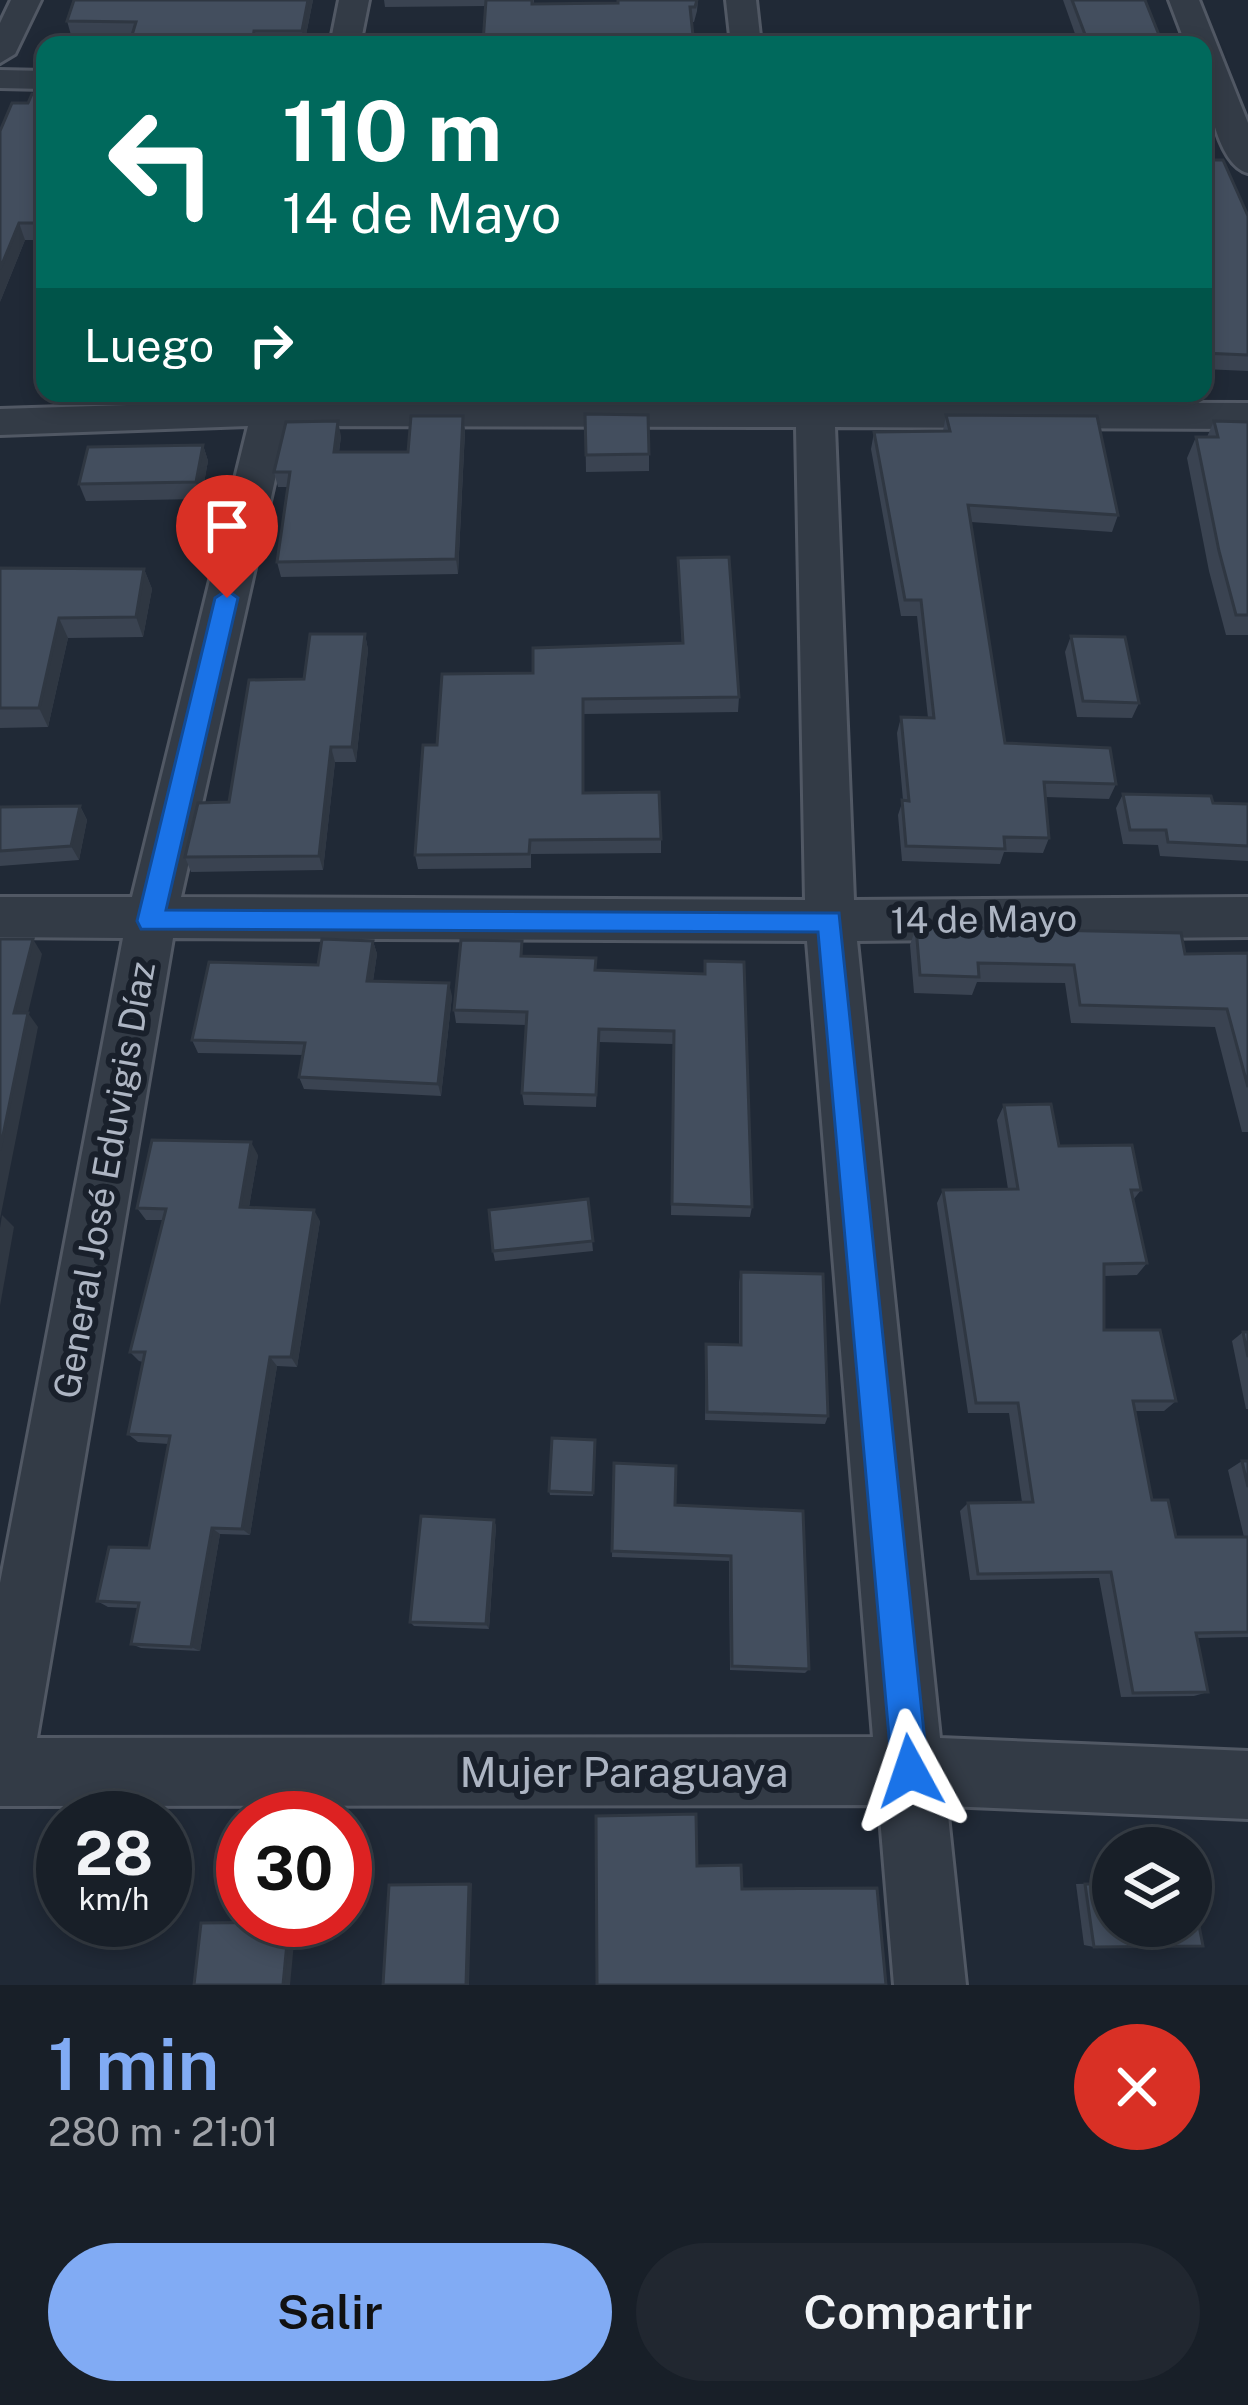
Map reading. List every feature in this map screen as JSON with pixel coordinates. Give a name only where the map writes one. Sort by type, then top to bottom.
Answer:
[{"type":"street","points":[[0,54],[26,0]]},
{"type":"street","points":[[347,36],[354,0]]},
{"type":"street","points":[[741,0],[745,36]]},
{"type":"street","points":[[1184,0],[1198,36]]},
{"type":"street","points":[[0,79],[36,80]]},
{"type":"street","points":[[1223,94],[1248,163]]},
{"type":"street","points":[[0,422],[273,403],[813,405],[1248,416]]},
{"type":"street","name":"General José Eduvigis Díaz","points":[[0,1760],[151,921],[273,403]]},
{"type":"street","points":[[813,405],[830,921],[930,1985]]},
{"type":"street","name":"14 de Mayo","points":[[0,917],[151,921],[1248,917]]},
{"type":"street","name":"Mujer Paraguaya","points":[[0,1772],[910,1771],[1248,1785]]},
{"type":"building","points":[[74,0],[308,0],[302,31],[254,31],[253,36],[132,36],[136,22],[67,21]]},
{"type":"building","points":[[486,0],[532,0],[532,4],[697,0],[690,7],[693,36],[483,36]]},
{"type":"building","points":[[1072,0],[1145,0],[1159,36],[1086,36]]},
{"type":"building","points":[[36,94],[36,223],[19,223],[0,269],[0,131],[12,103],[28,103]]},
{"type":"building","points":[[1212,160],[1223,160],[1248,216],[1248,355],[1212,353]]},
{"type":"building","points":[[585,414],[648,415],[649,454],[586,455]]},
{"type":"building","points":[[946,415],[1097,416],[1118,515],[968,505],[1005,743],[1110,748],[1116,784],[1044,782],[1049,838],[1004,837],[1005,849],[906,846],[902,800],[909,801],[901,717],[934,718],[921,600],[905,600],[874,432],[950,431]]},
{"type":"building","points":[[411,416],[463,416],[456,559],[277,562],[290,472],[274,472],[286,422],[338,421],[334,452],[408,452]]},
{"type":"building","points":[[1214,421],[1248,422],[1248,615],[1236,615],[1196,437],[1218,437]]},
{"type":"building","points":[[203,445],[196,482],[79,484],[88,447]]},
{"type":"building","points":[[729,557],[739,697],[583,699],[583,793],[659,792],[661,839],[530,840],[529,854],[415,855],[423,745],[437,745],[442,674],[533,673],[533,648],[683,643],[678,558]]},
{"type":"building","points":[[0,568],[144,569],[136,617],[59,618],[39,708],[0,708]]},
{"type":"building","points":[[310,634],[365,634],[352,747],[331,747],[319,856],[185,857],[198,803],[229,802],[249,680],[304,679]]},
{"type":"building","points":[[1071,636],[1125,637],[1139,703],[1083,701]]},
{"type":"building","points":[[1123,794],[1211,796],[1213,803],[1248,804],[1248,846],[1168,842],[1166,830],[1130,830]]},
{"type":"building","points":[[80,806],[71,846],[0,851],[0,807]]},
{"type":"building","points":[[916,927],[1181,933],[1185,954],[1248,953],[1248,1087],[1227,1009],[1080,1005],[1074,965],[978,963],[979,977],[920,975]]},
{"type":"building","points":[[0,939],[33,939],[14,1013],[28,1013],[0,1150]]},
{"type":"building","points":[[322,939],[373,941],[367,981],[449,983],[438,1084],[299,1077],[305,1043],[192,1040],[209,962],[318,965]]},
{"type":"building","points":[[461,940],[522,941],[521,956],[596,958],[595,970],[705,974],[705,961],[744,962],[752,1207],[672,1204],[674,1031],[599,1029],[596,1095],[522,1093],[527,1012],[454,1010]]},
{"type":"building","points":[[1051,1104],[1059,1146],[1132,1145],[1141,1190],[1131,1190],[1147,1263],[1104,1264],[1104,1330],[1160,1330],[1176,1401],[1133,1401],[1152,1500],[1168,1500],[1176,1537],[1248,1537],[1248,1632],[1196,1633],[1208,1692],[1133,1693],[1111,1572],[978,1574],[968,1503],[1033,1502],[1018,1403],[976,1403],[943,1190],[1018,1189],[1004,1105]]},
{"type":"building","points":[[152,1140],[251,1142],[240,1207],[314,1210],[291,1357],[270,1357],[242,1529],[212,1528],[191,1647],[131,1644],[139,1603],[97,1601],[109,1547],[149,1548],[170,1436],[128,1434],[145,1352],[130,1352],[166,1209],[137,1208]]},
{"type":"building","points":[[588,1199],[593,1241],[493,1251],[489,1210]]},
{"type":"building","points":[[741,1272],[823,1274],[828,1416],[707,1412],[706,1344],[741,1345]]},
{"type":"building","points":[[552,1438],[595,1440],[593,1493],[549,1491]]},
{"type":"building","points":[[614,1463],[676,1466],[675,1505],[803,1511],[809,1669],[732,1666],[731,1556],[612,1551]]},
{"type":"building","points":[[421,1516],[494,1520],[486,1624],[410,1622]]},
{"type":"building","points":[[696,1814],[697,1866],[741,1865],[742,1889],[877,1888],[886,1985],[597,1985],[596,1816]]},
{"type":"building","points":[[469,1884],[466,1985],[383,1985],[389,1885]]},
{"type":"building","points":[[1085,1884],[1092,1884],[1092,1933]]},
{"type":"building","points":[[201,1923],[216,1923],[216,1947],[287,1947],[283,1985],[194,1985]]},
{"type":"route","points":[[227,598],[151,921],[830,921],[910,1771]]}]
